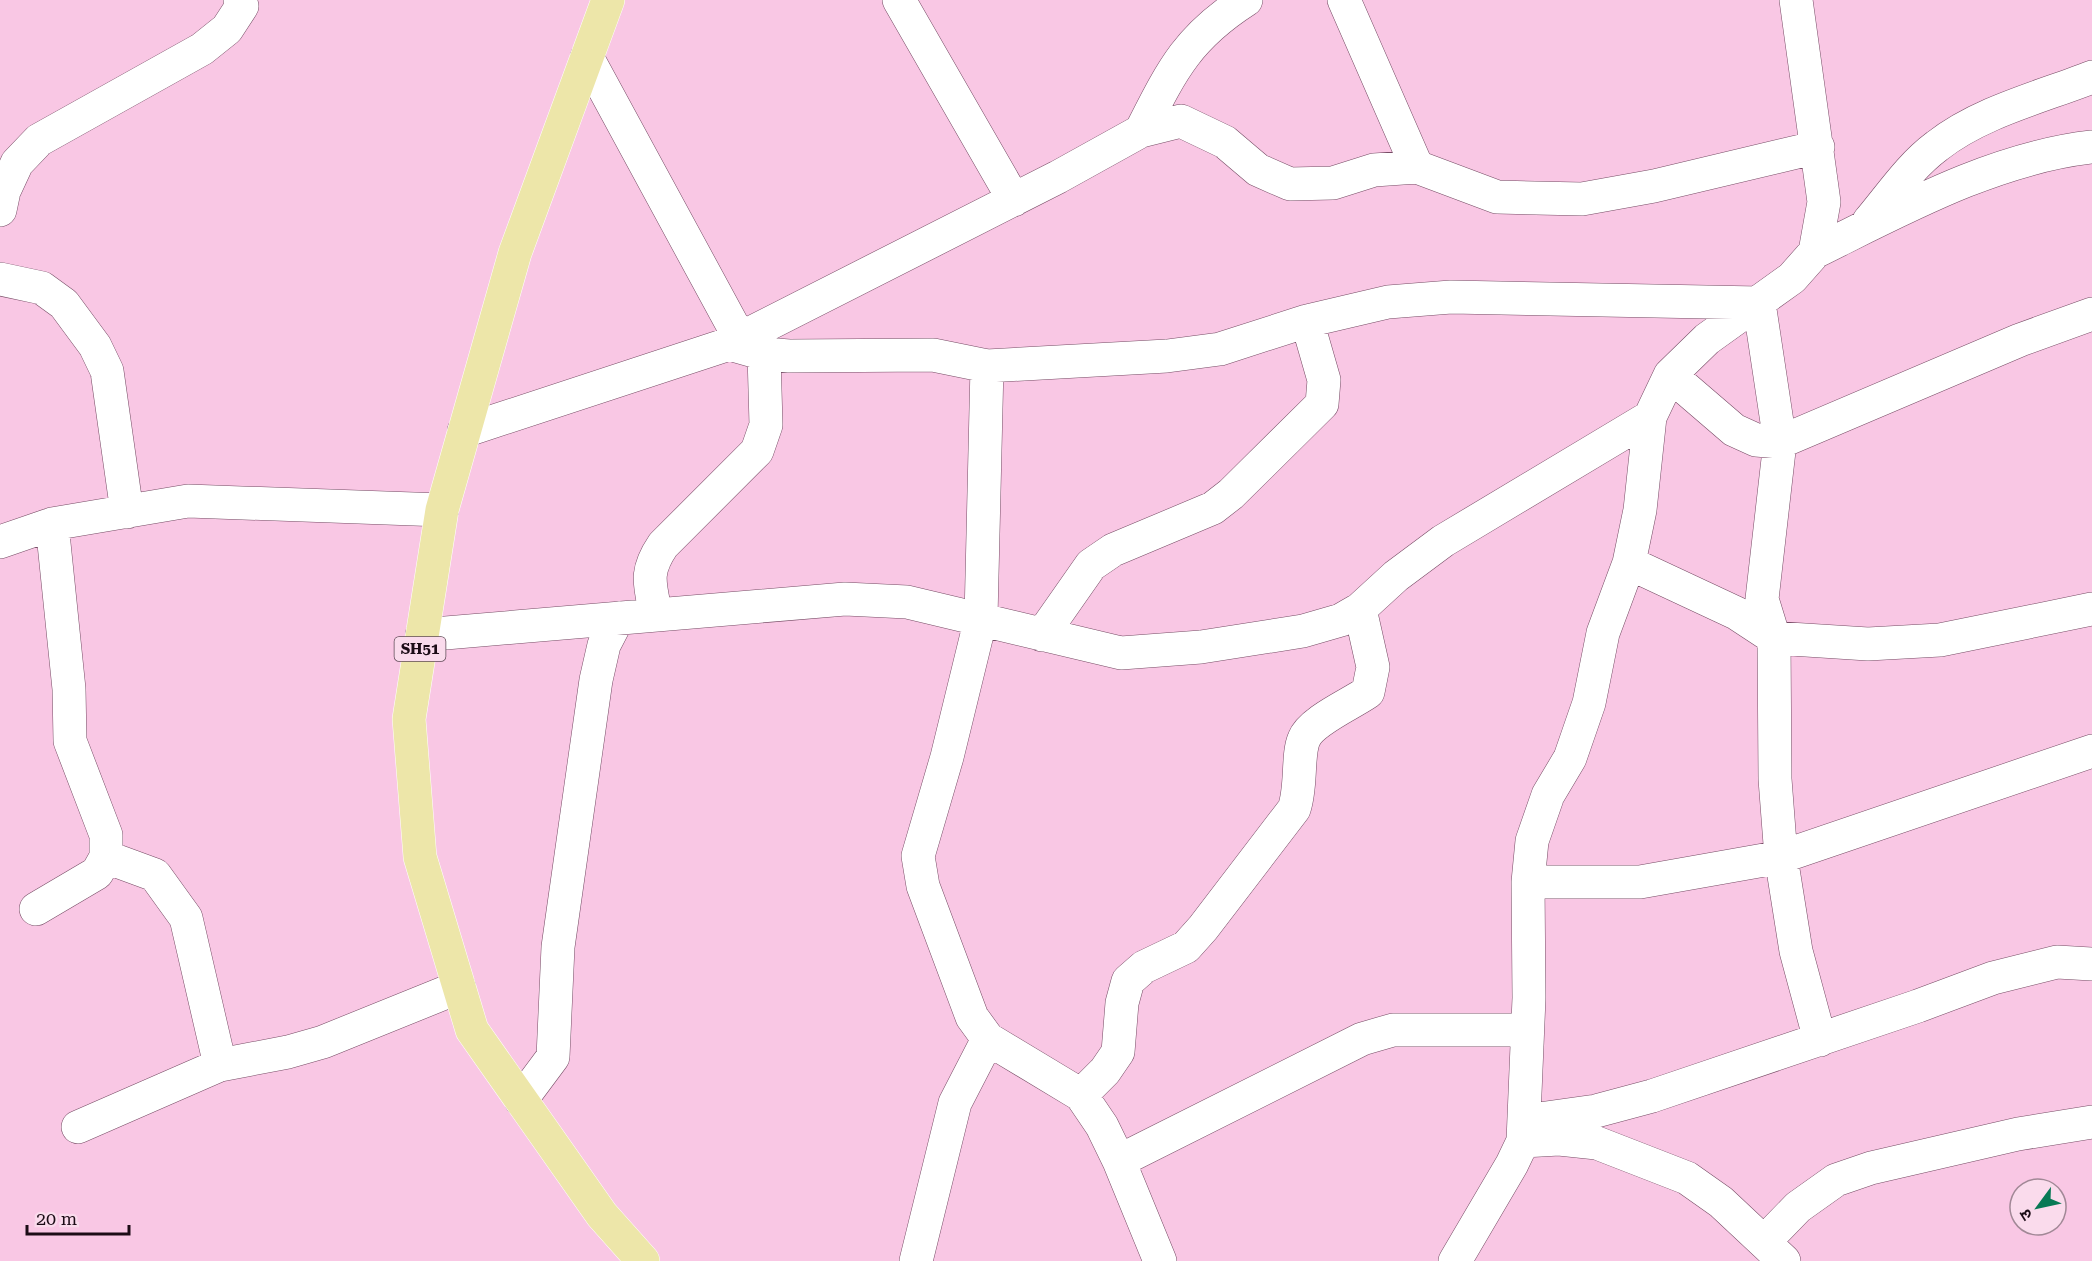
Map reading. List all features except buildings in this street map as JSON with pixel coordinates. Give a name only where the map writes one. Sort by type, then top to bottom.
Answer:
[{"type":"main road","name":"SH51","points":[[608,0],[515,253],[442,510],[409,719],[420,858],[472,1030],[602,1215],[643,1261]]},
{"type":"street","points":[[0,210],[4,191],[17,163],[39,140],[202,49],[227,29],[242,6],[240,0]]},
{"type":"street","points":[[899,0],[1014,200]]},
{"type":"street","points":[[1344,0],[1417,167]]},
{"type":"street","points":[[1796,0],[1824,202],[1815,252]]},
{"type":"street","points":[[1141,131],[1167,78],[1192,42],[1226,5]]},
{"type":"street","points":[[586,57],[744,345],[766,425],[757,451],[663,545],[652,562],[649,581],[656,615]]},
{"type":"street","points":[[1862,229],[1919,161],[1938,144],[1980,120],[2092,77]]},
{"type":"street","points":[[464,432],[744,345],[1141,131],[1181,121],[1225,142],[1258,170],[1290,184],[1333,183],[1374,170],[1417,167],[1497,197],[1582,199],[1654,186],[1818,147]]},
{"type":"street","points":[[1455,1261],[1512,1164],[1524,1131],[1528,882],[1532,841],[1548,795],[1574,747],[1589,703],[1603,633],[1629,563],[1640,510],[1650,417],[1670,375],[1707,339],[1792,278],[1815,252],[1947,189],[2013,164],[2092,147]]},
{"type":"street","points":[[0,279],[42,288],[57,298],[95,346],[107,371],[127,512]]},
{"type":"street","points":[[744,345],[933,355],[987,366],[1167,356],[1220,349],[1307,321],[1389,302],[1451,297],[1759,303]]},
{"type":"street","points":[[1759,303],[1780,442],[1762,599],[1774,638],[1775,778],[1781,857],[1796,951],[1820,1040]]},
{"type":"street","points":[[1670,375],[1734,430],[1756,440],[1780,442],[2020,340],[2092,314]]},
{"type":"street","points":[[1042,635],[1091,565],[1113,550],[1213,508],[1231,494],[1322,404],[1324,380],[1307,321]]},
{"type":"street","points":[[987,366],[981,618],[947,757],[918,856],[923,886],[972,1017],[988,1039],[1080,1095],[1102,1126],[1119,1161],[1160,1261]]},
{"type":"street","points":[[422,635],[845,599],[907,602],[1121,653],[1201,647],[1303,631],[1341,620],[1360,609],[1396,576],[1443,541],[1650,417]]},
{"type":"street","points":[[0,542],[52,524],[188,501],[442,510]]},
{"type":"street","points":[[36,909],[97,873],[106,857],[105,835],[70,741],[69,689],[52,524]]},
{"type":"street","points":[[1629,563],[1736,613],[1774,638],[1868,644],[1940,640],[2092,609]]},
{"type":"street","points":[[1080,1095],[1118,1052],[1122,1003],[1128,981],[1144,967],[1186,947],[1203,928],[1294,809],[1299,793],[1303,739],[1313,726],[1368,692],[1373,667],[1360,609]]},
{"type":"street","points":[[521,1100],[553,1057],[558,947],[596,680],[604,645],[618,618]]},
{"type":"street","points":[[1528,882],[1640,882],[1781,857],[2092,751]]},
{"type":"street","points":[[106,857],[155,875],[186,918],[220,1065]]},
{"type":"street","points":[[1524,1131],[1652,1096],[1820,1040],[1993,978],[2057,962],[2092,964]]},
{"type":"street","points":[[78,1127],[220,1065],[288,1052],[323,1042],[459,987]]},
{"type":"street","points":[[1119,1161],[1362,1040],[1393,1030],[1526,1030]]},
{"type":"street","points":[[916,1261],[954,1103],[988,1039]]},
{"type":"street","points":[[1524,1131],[1559,1139],[1597,1143],[1687,1178],[1721,1202],[1775,1251],[1798,1207],[1836,1180],[1871,1168],[2008,1136],[2092,1122]]}]
